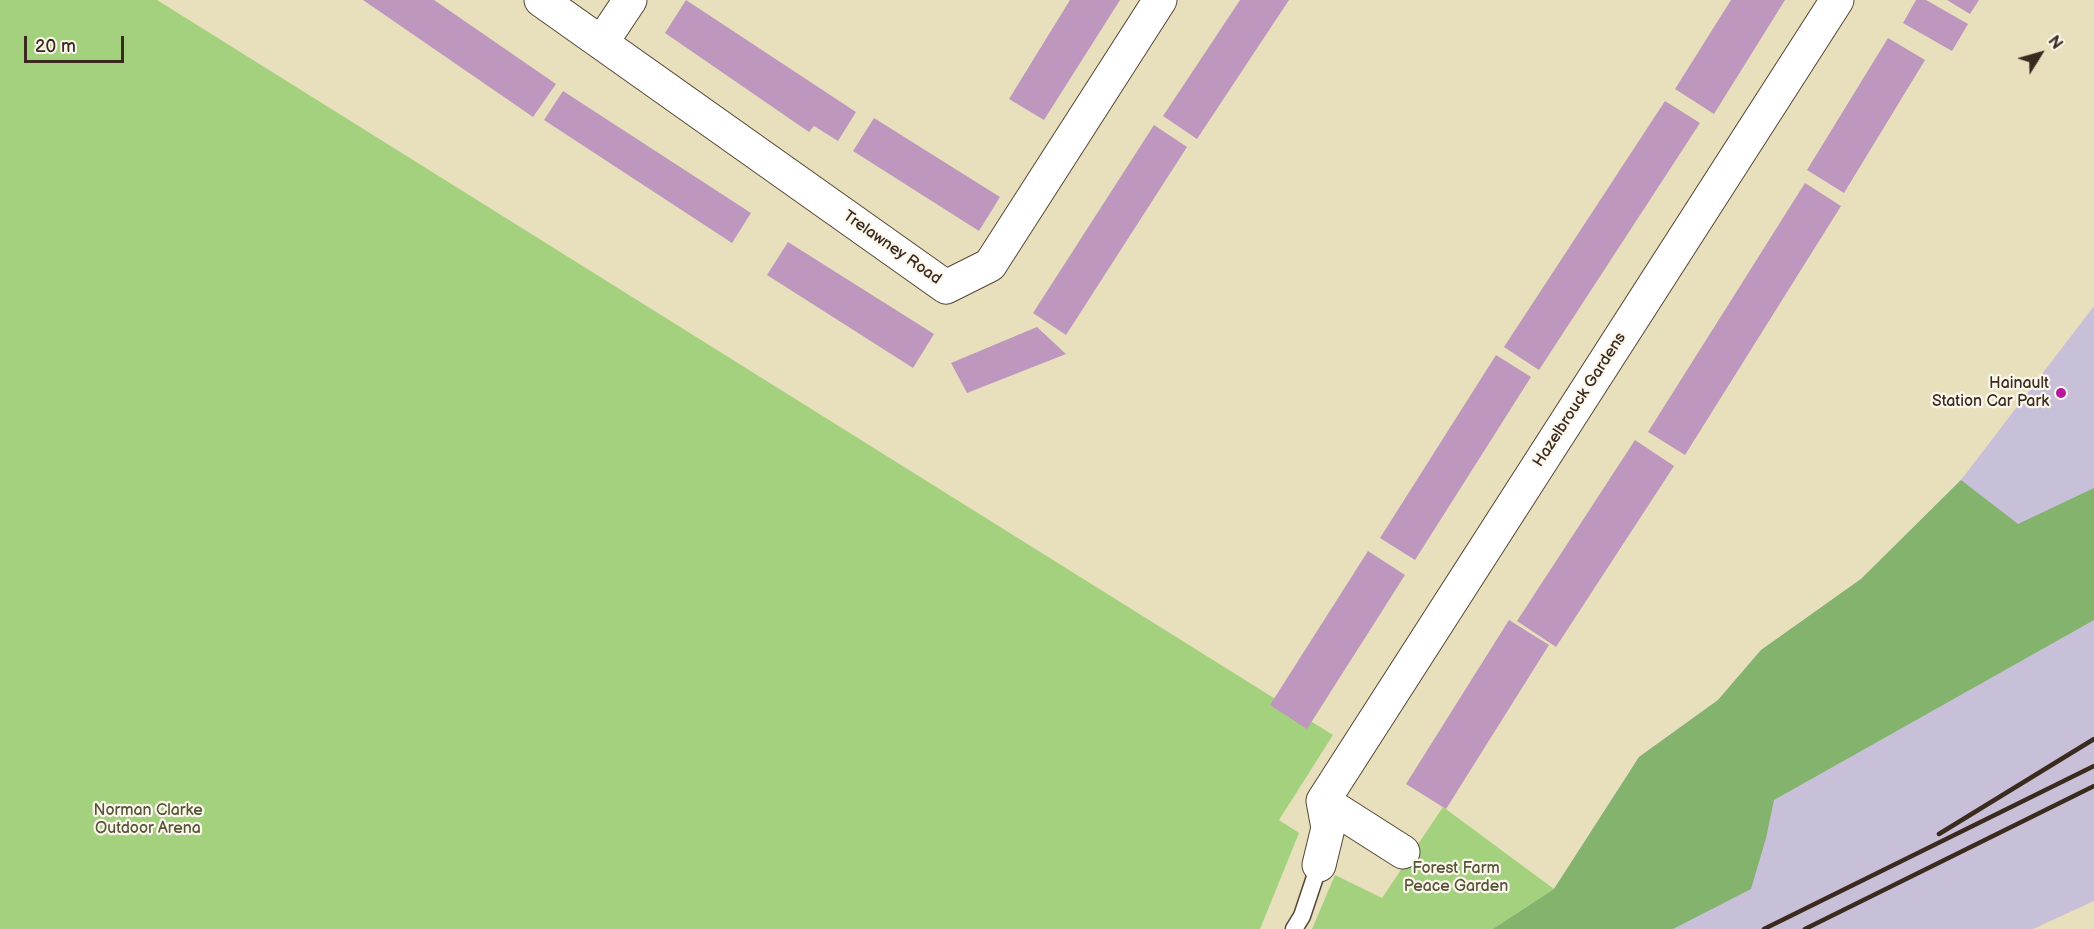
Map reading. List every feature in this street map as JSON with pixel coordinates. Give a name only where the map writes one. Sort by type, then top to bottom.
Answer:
[{"type":"street","name":"Trelawney Road","points":[[541,0],[946,287],[990,265],[1160,0]]},
{"type":"street","points":[[602,42],[630,0]]},
{"type":"street","name":"Hazelbrouck Gardens","points":[[1323,801],[1837,0]]},
{"type":"street","points":[[1323,801],[1403,852]]},
{"type":"street","points":[[1319,865],[1328,828],[1323,801]]},
{"type":"lane","points":[[1294,929],[1302,916],[1319,865]]},
{"type":"shaded area","points":[[2094,306],[2094,901],[2033,929],[1492,929],[1554,889],[1639,757],[1718,700],[1761,650],[1861,579],[1961,480]]},
{"type":"green space","name":"Norman Clarke Outdoor Arena","points":[[0,0],[157,0],[1333,735],[1279,820],[1299,833],[1260,929],[0,929]]},
{"type":"green space","points":[[1961,480],[2018,524],[2094,488],[2094,620],[1774,800],[1751,889],[1673,929],[1493,929],[1554,889],[1639,757],[1718,700],[1761,650],[1861,579]]},
{"type":"green space","name":"Forest Farm Peace Garden","points":[[1443,807],[1554,889],[1493,929],[1312,929],[1335,875],[1382,898]]},
{"type":"building","points":[[363,0],[434,0],[556,84],[533,117]]},
{"type":"building","points":[[686,0],[856,112],[838,141],[814,126],[809,132],[665,33]]},
{"type":"building","points":[[1070,0],[1120,0],[1044,120],[1009,99]]},
{"type":"building","points":[[1240,0],[1289,0],[1197,139],[1163,116]]},
{"type":"building","points":[[1731,0],[1785,0],[1714,114],[1675,89]]},
{"type":"building","points":[[1916,0],[1926,0],[1968,24],[1952,51],[1903,23]]},
{"type":"building","points":[[1947,0],[1979,0],[1970,14]]},
{"type":"building","points":[[1888,38],[1925,60],[1844,193],[1807,170]]},
{"type":"building","points":[[563,91],[751,213],[732,243],[544,120]]},
{"type":"building","points":[[1665,101],[1700,123],[1539,370],[1504,347]]},
{"type":"building","points":[[874,118],[1000,197],[979,231],[853,151]]},
{"type":"building","points":[[1154,125],[1187,147],[1066,335],[1033,313]]},
{"type":"building","points":[[1805,183],[1841,206],[1685,455],[1648,432]]},
{"type":"building","points":[[788,242],[934,334],[913,368],[767,275]]},
{"type":"building","points":[[1037,327],[1066,354],[967,393],[951,363]]},
{"type":"building","points":[[1496,355],[1531,377],[1415,560],[1380,538]]},
{"type":"building","points":[[1635,440],[1674,466],[1556,647],[1517,621]]},
{"type":"building","points":[[1368,551],[1405,575],[1307,729],[1270,705]]},
{"type":"building","points":[[1509,620],[1549,645],[1446,809],[1406,784]]},
{"type":"railway","points":[[1939,834],[2094,739]]},
{"type":"railway","points":[[1764,929],[2094,766]]},
{"type":"railway","points":[[1805,929],[2094,786]]},
{"type":"place","name":"Hainault Station Car Park","points":[[2061,393]]}]
